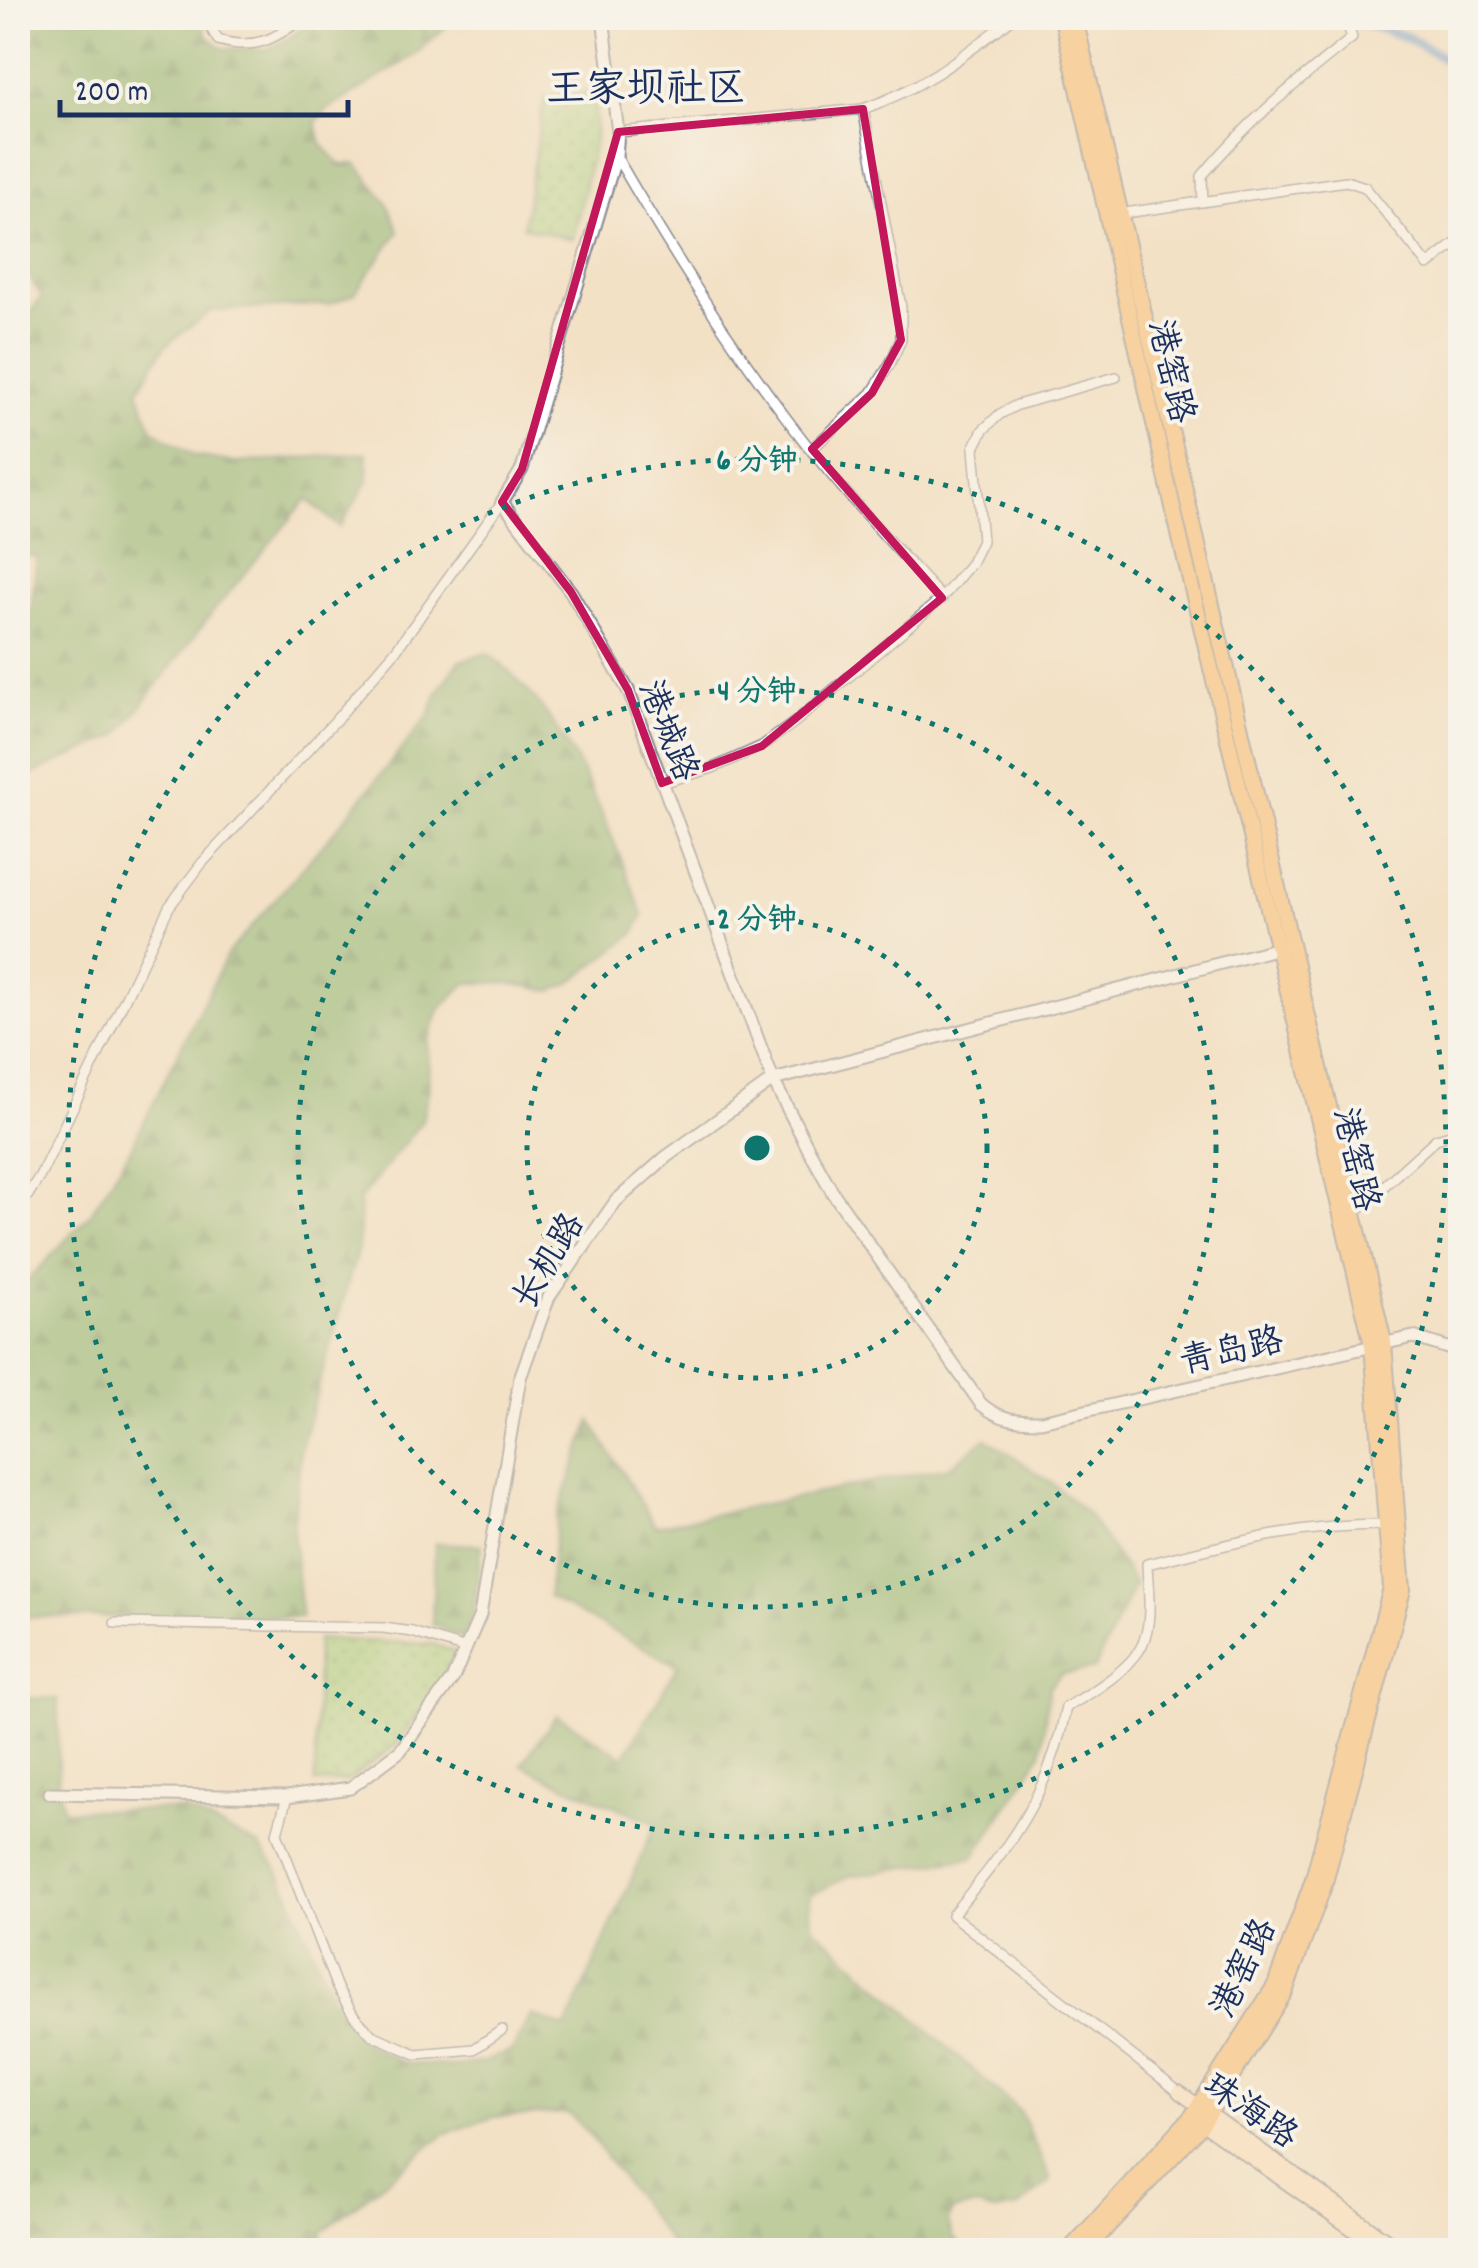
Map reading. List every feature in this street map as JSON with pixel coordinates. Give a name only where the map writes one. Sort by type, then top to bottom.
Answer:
[{"type":"main road","name":"港窑路","points":[[1062,18],[1180,538],[1353,1214],[1378,1344],[1403,1590],[1324,1886],[1290,1982],[1200,2115],[1086,2250]]},
{"type":"main road","name":"港窑路","points":[[1069,2250],[1200,2115],[1275,1985],[1312,1882],[1391,1588],[1378,1344],[1074,18]]},
{"type":"main road","name":"珠海路","points":[[1179,2092],[1200,2115],[1382,2250]]},
{"type":"main road","name":"珠海路","points":[[1200,2115],[1401,2250]]},
{"type":"street","points":[[205,18],[218,40],[248,44],[274,40],[302,18]]},
{"type":"street","points":[[18,1211],[41,1174],[169,907],[202,863],[396,650],[522,468],[616,156],[618,132],[603,18]]},
{"type":"street","points":[[618,132],[864,109],[902,96],[1013,18]]},
{"type":"street","points":[[1204,202],[1202,176],[1224,149],[1272,100],[1352,38],[1348,26],[1320,18]]},
{"type":"street","points":[[1440,18],[1460,30]]},
{"type":"street","points":[[812,448],[872,394],[901,340],[901,307],[864,109]]},
{"type":"street","points":[[616,156],[705,300],[788,421],[868,520],[942,598]]},
{"type":"street","points":[[1118,214],[1346,182],[1366,188],[1428,265],[1460,240]]},
{"type":"street","points":[[662,782],[713,768],[762,746],[942,598],[971,563],[982,541],[974,448],[983,430],[1000,414],[1017,405],[1116,377]]},
{"type":"street","name":"港城路","points":[[502,502],[571,592],[628,690],[774,1080],[833,1192],[981,1404],[1012,1422]]},
{"type":"street","name":"长机路","points":[[50,1793],[286,1797],[350,1788],[400,1751],[453,1678],[480,1616],[520,1378],[549,1297],[616,1201],[666,1156],[774,1080],[1284,947]]},
{"type":"street","points":[[1353,1214],[1436,1139],[1460,1132]]},
{"type":"street","name":"青岛路","points":[[1012,1422],[1041,1421],[1413,1338],[1460,1352]]},
{"type":"street","points":[[1179,2092],[952,1915],[994,1865],[1031,1811],[1059,1743],[1066,1708],[1103,1687],[1143,1645],[1148,1613],[1148,1564],[1273,1532],[1386,1524]]},
{"type":"street","points":[[115,1623],[383,1628],[412,1632],[466,1649]]},
{"type":"street","points":[[286,1797],[277,1833],[337,1988],[354,2017],[372,2035],[416,2054],[474,2049],[502,2030]]},
{"type":"highlighted area","points":[[863,109],[901,340],[872,393],[812,449],[942,598],[762,746],[662,783],[628,690],[571,592],[502,502],[522,469],[618,132]]},
{"type":"green space","points":[[18,18],[201,18],[207,35],[222,48],[268,49],[314,18],[455,18],[415,55],[327,110],[316,122],[321,144],[340,164],[357,164],[387,203],[399,231],[354,294],[330,304],[211,311],[165,346],[138,390],[152,429],[194,456],[237,463],[367,453],[368,481],[340,527],[307,499],[215,609],[119,735],[37,772],[18,786],[18,696],[22,689],[37,557],[18,555],[18,328],[42,297],[18,259]]},
{"type":"green space","points":[[595,92],[595,138],[573,239],[523,227],[544,99]]},
{"type":"green space","points":[[487,653],[516,678],[563,739],[599,808],[643,915],[634,934],[569,984],[552,991],[509,983],[466,983],[439,1010],[428,1042],[429,1089],[422,1121],[360,1199],[358,1249],[301,1447],[293,1532],[301,1617],[20,1617],[18,1698],[18,1291],[91,1213],[130,1150],[227,955],[430,714],[438,692],[459,661]]},
{"type":"green space","points":[[591,1421],[655,1526],[949,1467],[986,1438],[1053,1484],[1088,1514],[1135,1584],[1094,1669],[1061,1674],[1049,1688],[1041,1754],[974,1857],[849,1876],[809,1896],[812,1926],[1020,2112],[1051,2180],[1016,2209],[994,2211],[976,2206],[952,2211],[948,2221],[952,2237],[964,2250],[675,2250],[586,2130],[568,2113],[494,2117],[444,2134],[321,2233],[327,2250],[18,2250],[18,1698],[58,1699],[58,1782],[63,1810],[185,1810],[258,1845],[278,1870],[336,2006],[366,2044],[405,2063],[456,2066],[484,2062],[513,2050],[531,2015],[566,2028],[656,1823],[522,1764],[557,1715],[624,1757],[678,1666],[548,1597],[557,1516]]},
{"type":"green space","points":[[435,1543],[482,1545],[474,1612],[464,1639],[432,1624]]},
{"type":"green space","points":[[317,1639],[432,1644],[456,1652],[444,1679],[397,1744],[348,1781],[315,1783]]},
{"type":"waterway","points":[[1346,18],[1407,37],[1460,68]]},
{"type":"district","name":"王家坝社区","points":[[646,86]]}]
